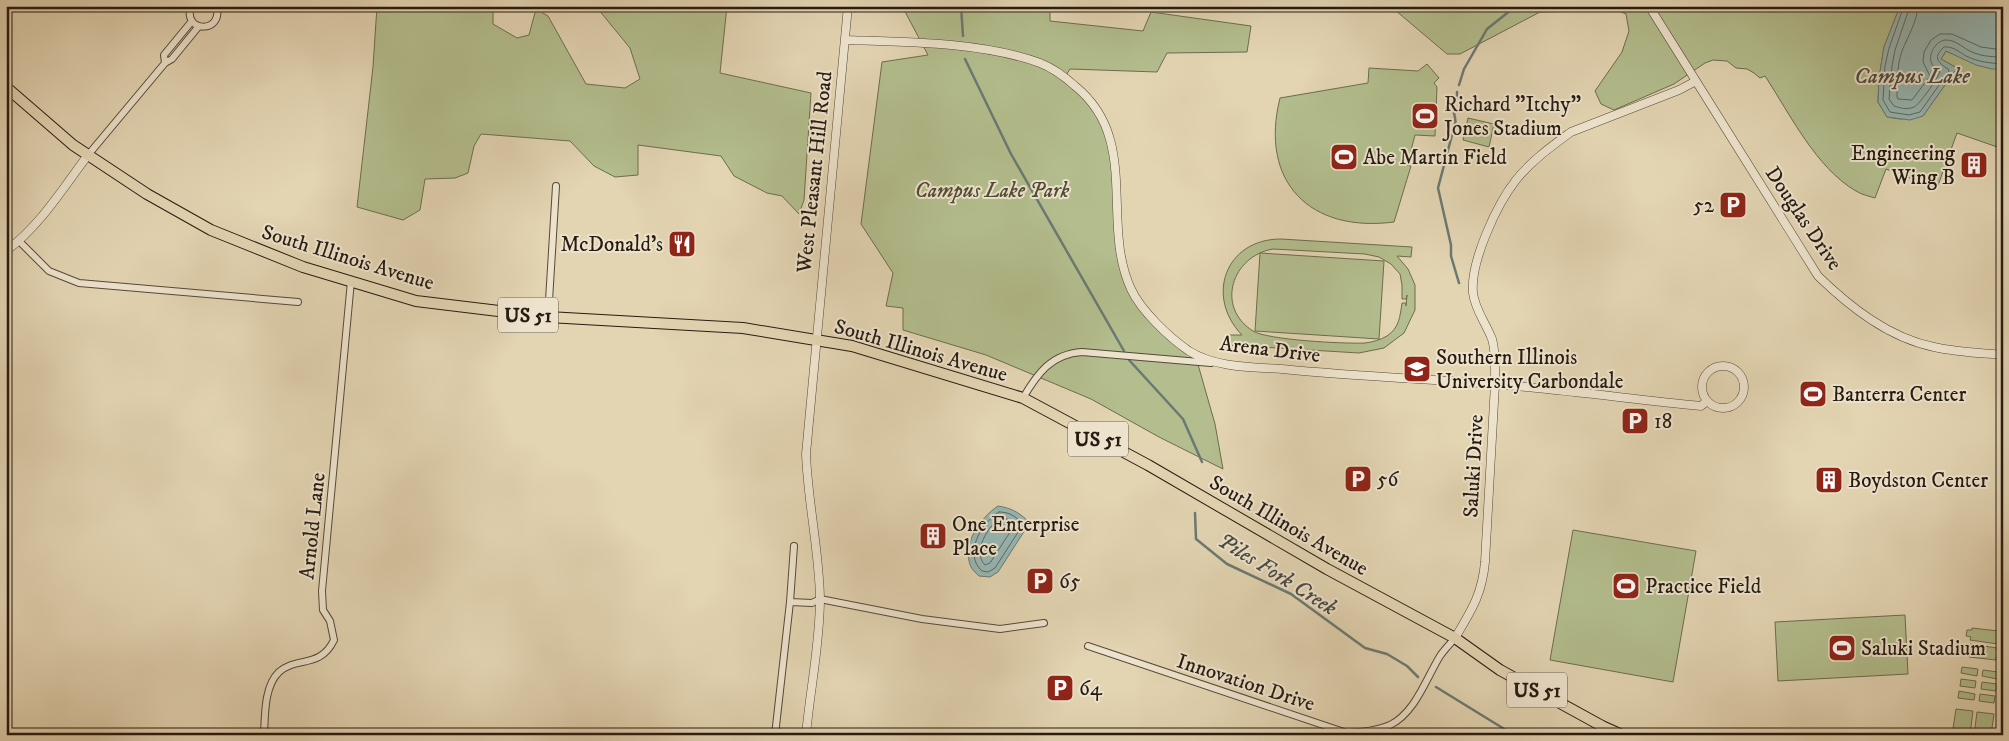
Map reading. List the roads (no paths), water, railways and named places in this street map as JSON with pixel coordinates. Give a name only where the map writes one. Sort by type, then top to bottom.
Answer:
[{"type":"highway","name":"US 51","points":[[6,87],[58,133],[88,155]]},
{"type":"highway","name":"South Illinois Avenue","points":[[88,155],[147,194],[212,230],[276,257],[416,301],[548,317],[742,328],[774,332],[852,346],[1023,398],[1148,465],[1327,570],[1455,638],[1500,670],[1622,735]]},
{"type":"street","points":[[191,6],[189,12],[192,21],[204,27],[213,24],[218,14],[216,6]]},
{"type":"street","name":"West Pleasant Hill Road","points":[[806,735],[818,634],[820,599],[818,559],[807,488],[806,454],[848,6]]},
{"type":"street","name":"Douglas Drive","points":[[1649,6],[1814,270],[1838,295],[1873,320],[1912,341],[1934,347],[2003,355]]},
{"type":"street","points":[[165,62],[164,56],[192,21]]},
{"type":"street","points":[[6,251],[19,242],[36,224],[88,155],[165,62],[172,59],[199,26]]},
{"type":"street","name":"Arena Drive","points":[[845,40],[928,44],[993,51],[1041,63],[1064,77],[1088,96],[1104,120],[1114,150],[1117,179],[1116,218],[1123,260],[1132,290],[1145,311],[1173,338],[1191,352],[1222,364],[1332,374],[1496,384],[1701,406],[1708,401]]},
{"type":"street","name":"Saluki Drive","points":[[1455,638],[1475,603],[1483,584],[1496,384],[1492,340],[1475,302],[1473,282],[1477,257],[1496,215],[1516,180],[1534,161],[1572,132],[1679,90],[1696,81]]},
{"type":"street","points":[[548,317],[556,186]]},
{"type":"street","points":[[19,242],[49,271],[79,283],[298,302]]},
{"type":"street","name":"Arnold Lane","points":[[264,735],[265,712],[274,679],[288,667],[318,658],[326,652],[334,640],[330,621],[323,610],[322,591],[351,281]]},
{"type":"street","points":[[1023,398],[1047,364],[1068,354],[1082,352],[1222,364]]},
{"type":"street","name":"Arena Drive","points":[[1728,366],[1740,374],[1744,387],[1740,399],[1735,404],[1720,408],[1708,401],[1703,394],[1702,382],[1712,368],[1728,366]]},
{"type":"street","points":[[775,735],[790,602],[794,546]]},
{"type":"street","points":[[790,602],[812,603],[820,599],[922,619],[1000,629],[1044,623]]},
{"type":"street","name":"Innovation Drive","points":[[1088,646],[1347,733],[1372,730],[1390,725],[1403,716],[1415,700],[1441,654],[1455,638]]},
{"type":"water","name":"Campus Lake","points":[[1900,6],[2003,6],[2003,69],[1992,69],[1976,65],[1946,51],[1941,59],[1957,68],[1923,116],[1910,120],[1887,117],[1878,102],[1879,78],[1884,47]]},
{"type":"water","points":[[998,506],[1020,514],[1027,520],[1027,527],[998,572],[990,577],[979,576],[972,568],[969,559],[970,541],[979,525]]},
{"type":"waterway","name":"Piles Fork Creek","points":[[961,6],[963,36]]},
{"type":"waterway","points":[[1459,85],[1464,69],[1487,29],[1516,6]]},
{"type":"waterway","name":"Piles Fork Creek","points":[[965,59],[1011,154],[1124,351]]},
{"type":"waterway","points":[[1453,132],[1455,121],[1452,104],[1457,97],[1457,92]]},
{"type":"waterway","points":[[1452,135],[1438,188],[1451,245],[1451,256],[1459,283]]},
{"type":"waterway","name":"Piles Fork Creek","points":[[1129,360],[1183,419],[1202,462]]},
{"type":"waterway","name":"Piles Fork Creek","points":[[1195,513],[1196,539],[1227,564],[1291,594],[1365,648],[1387,654],[1407,666],[1418,677]]},
{"type":"waterway","name":"Piles Fork Creek","points":[[1436,687],[1514,735]]},
{"type":"place","name":"Richard \"Itchy\" Jones Stadium","points":[[1425,116]]},
{"type":"place","name":"Abe Martin Field","points":[[1344,157]]},
{"type":"place","name":"Engineering Wing B","points":[[1974,165]]},
{"type":"place","name":"52","points":[[1733,205]]},
{"type":"place","name":"McDonald's","points":[[682,244]]},
{"type":"place","name":"Southern Illinois University Carbondale","points":[[1417,369]]},
{"type":"place","name":"Banterra Center","points":[[1813,394]]},
{"type":"place","name":"18","points":[[1635,421]]},
{"type":"place","name":"56","points":[[1358,479]]},
{"type":"place","name":"Boydston Center","points":[[1829,480]]},
{"type":"place","name":"One Enterprise Place","points":[[933,536]]},
{"type":"place","name":"65","points":[[1040,581]]},
{"type":"place","name":"Practice Field","points":[[1626,586]]},
{"type":"place","name":"Saluki Stadium","points":[[1842,648]]},
{"type":"place","name":"64","points":[[1060,688]]},
{"type":"park label","name":"Campus Lake Park","points":[[992,190]]}]
